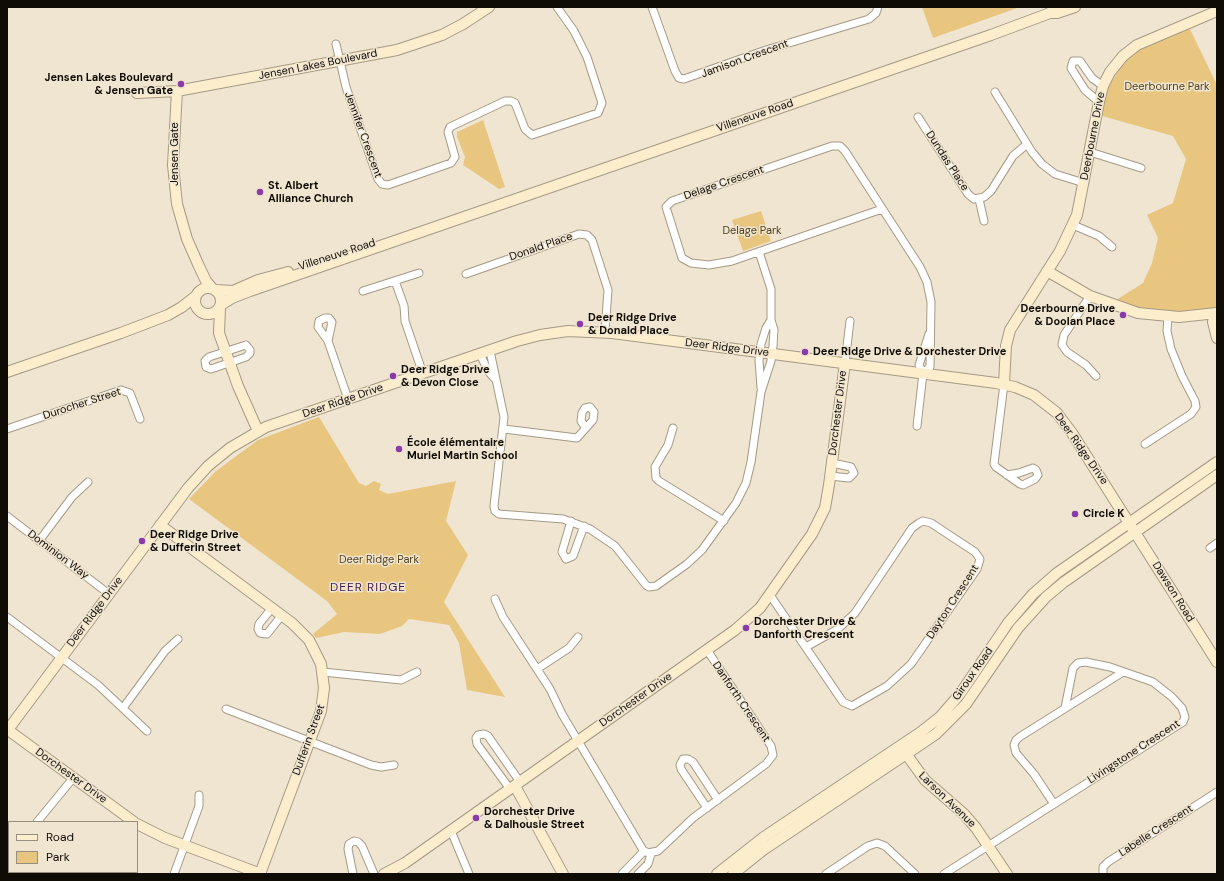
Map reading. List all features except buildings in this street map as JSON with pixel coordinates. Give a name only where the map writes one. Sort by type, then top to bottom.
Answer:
[{"type":"street","name":"Jensen Lakes Boulevard","points":[[138,93],[177,91],[397,50],[431,40],[458,27],[489,7]]},
{"type":"street","name":"Jennifer Crescent","points":[[340,61],[346,87],[378,179],[382,184],[388,185],[451,163],[455,157],[448,132],[450,127],[505,101],[515,103],[525,129],[532,135],[598,113],[602,108],[602,103],[585,52],[574,31],[557,7]]},
{"type":"street","name":"Jamison Crescent","points":[[652,7],[675,71],[679,78],[684,79],[766,50],[869,19],[876,13],[878,7]]},
{"type":"street","name":"Villeneuve Road","points":[[220,307],[240,294],[991,35],[1052,10],[1057,13],[1075,7]]},
{"type":"street","name":"Deerbourne Drive","points":[[1004,384],[1006,346],[1009,333],[1015,320],[1047,271],[1073,225],[1084,183],[1103,86],[1116,63],[1137,45],[1217,11]]},
{"type":"street","points":[[336,44],[340,61]]},
{"type":"street","points":[[1099,102],[1085,90],[1071,68],[1073,61],[1080,61],[1092,78],[1103,86]]},
{"type":"street","name":"Jensen Gate","points":[[177,91],[173,164],[174,184],[179,212],[202,274],[214,289]]},
{"type":"street","points":[[995,92],[1027,144],[1039,160],[1050,171],[1067,179],[1084,183]]},
{"type":"street","name":"Dundas Place","points":[[918,118],[968,194],[974,199],[984,198],[991,191],[1013,156],[1027,144]]},
{"type":"street","name":"Delage Crescent","points":[[882,210],[759,252],[718,264],[700,265],[687,262],[681,255],[666,205],[679,199],[838,145],[844,149],[925,276],[930,295],[930,367],[923,373],[917,426]]},
{"type":"street","points":[[1090,152],[1141,168]]},
{"type":"street","name":"Dundas Place","points":[[979,199],[984,221]]},
{"type":"street","name":"Villeneuve Road","points":[[214,289],[233,291],[263,278],[459,218]]},
{"type":"street","points":[[1073,225],[1098,236],[1112,247]]},
{"type":"street","name":"Donald Place","points":[[466,274],[579,234],[587,235],[592,240],[608,290],[605,332]]},
{"type":"street","name":"Jensen Gate","points":[[188,239],[190,259],[198,279],[197,295]]},
{"type":"street","points":[[480,354],[488,371],[494,378],[503,405],[504,429],[494,506],[495,511],[499,514],[571,521],[584,526],[603,536],[615,546],[646,585],[653,587],[695,557],[711,540],[742,492],[749,473],[761,392],[772,354],[774,330],[771,320],[771,288],[759,252]]},
{"type":"street","points":[[1047,271],[1090,296],[1133,311],[1168,316],[1190,317],[1216,314],[1213,322],[1217,338]]},
{"type":"street","points":[[363,291],[419,273]]},
{"type":"street","points":[[396,281],[404,306],[405,321],[423,374]]},
{"type":"street","points":[[7,372],[121,333],[168,315],[182,308],[204,288],[214,289],[221,295],[219,333]]},
{"type":"street","points":[[197,295],[196,305],[219,333],[258,431]]},
{"type":"street","points":[[1090,296],[1064,335],[1062,345],[1067,352],[1086,365],[1096,376]]},
{"type":"street","points":[[121,333],[160,325],[188,312],[214,313],[220,307]]},
{"type":"street","points":[[1145,444],[1192,414],[1196,407],[1195,401],[1182,376],[1171,349],[1167,331],[1168,316]]},
{"type":"street","points":[[761,392],[760,352],[766,328],[771,320]]},
{"type":"street","points":[[845,363],[850,321]]},
{"type":"street","name":"Deer Ridge Drive","points":[[7,730],[188,488],[208,466],[230,448],[258,431],[480,354],[549,334],[580,331],[605,332],[1004,384],[1034,395],[1057,413],[1072,433],[1130,522]]},
{"type":"street","points":[[328,341],[348,399]]},
{"type":"street","points":[[246,345],[250,350],[250,353],[246,357],[230,363],[211,369],[206,367],[204,364],[205,360],[209,356],[246,345]]},
{"type":"street","points":[[490,351],[495,369],[494,378]]},
{"type":"street","name":"Dorchester Drive","points":[[384,874],[405,863],[749,619],[770,595],[820,520],[826,502],[845,363]]},
{"type":"street","points":[[1004,384],[994,462],[996,467],[1007,475]]},
{"type":"street","name":"Durocher Street","points":[[7,429],[121,390],[130,393],[140,419]]},
{"type":"street","points":[[504,429],[573,438],[581,434],[585,427]]},
{"type":"street","points":[[673,428],[668,446],[655,467],[656,478],[724,521]]},
{"type":"street","name":"Giroux Road","points":[[717,874],[764,837],[931,725],[950,707],[1008,623],[1033,594],[1130,522],[1217,462]]},
{"type":"street","name":"Dorchester Drive","points":[[830,476],[849,478],[854,473],[852,467],[832,464]]},
{"type":"street","name":"Giroux Road","points":[[733,874],[763,850],[907,755],[936,734],[966,704],[1012,637],[1039,603],[1064,582],[1217,475]]},
{"type":"street","points":[[39,541],[72,497],[88,482]]},
{"type":"street","name":"Dominion Way","points":[[7,516],[109,594]]},
{"type":"street","points":[[571,521],[562,552],[566,559],[573,556],[584,526]]},
{"type":"street","name":"Dayton Crescent","points":[[770,595],[843,702],[848,705],[858,704],[888,686],[911,664],[977,569],[980,559],[975,552],[931,523],[924,521],[919,522],[912,528],[855,613],[838,629],[806,647]]},
{"type":"street","name":"Dawson Road","points":[[1130,522],[1217,662]]},
{"type":"street","name":"Dufferin Street","points":[[160,525],[282,615],[309,640],[323,672],[323,700],[260,874]]},
{"type":"street","points":[[1210,548],[1217,543]]},
{"type":"street","points":[[495,599],[503,617],[537,669],[578,741],[647,852]]},
{"type":"street","points":[[272,608],[259,624],[258,629],[260,633],[265,634],[269,632],[282,615]]},
{"type":"street","points":[[7,618],[98,685],[147,731]]},
{"type":"street","points":[[537,669],[569,648],[578,637]]},
{"type":"street","points":[[122,708],[166,651],[178,640]]},
{"type":"street","name":"Danforth Crescent","points":[[622,874],[647,852],[658,851],[707,808],[772,758],[773,752],[771,746],[707,650]]},
{"type":"street","name":"Livingstone Crescent","points":[[944,874],[1184,720],[1184,710],[1164,689],[1146,679],[1110,667],[1086,662],[1078,663],[1072,671],[1065,708]]},
{"type":"street","points":[[323,672],[400,680],[418,672]]},
{"type":"street","points":[[1054,804],[1037,776],[1016,753],[1014,745],[1020,736],[1123,672]]},
{"type":"street","points":[[226,709],[375,766],[394,765]]},
{"type":"street","name":"Dorchester Drive","points":[[7,730],[74,777],[133,821]]},
{"type":"street","points":[[515,786],[477,744],[476,738],[478,735],[484,734],[488,736],[563,874]]},
{"type":"street","name":"Larson Avenue","points":[[900,746],[925,780],[964,814],[989,845],[1007,874]]},
{"type":"street","points":[[707,808],[681,769],[680,765],[683,759],[688,759],[693,762],[718,800]]},
{"type":"street","points":[[38,821],[74,777]]},
{"type":"street","name":"Labelle Crescent","points":[[1102,874],[1103,867],[1108,862],[1217,792]]},
{"type":"street","points":[[174,874],[199,806],[199,795]]},
{"type":"street","points":[[138,824],[185,845],[260,874]]},
{"type":"street","points":[[451,830],[469,874]]},
{"type":"street","points":[[353,874],[348,849],[350,844],[354,841],[358,842],[362,846],[374,874]]},
{"type":"street","points":[[826,874],[868,846],[877,843],[884,846],[914,874]]},
{"type":"street","name":"Danforth Crescent","points":[[638,874],[648,864],[647,852]]},
{"type":"green space","points":[[922,7],[1020,7],[933,38]]},
{"type":"green space","name":"Deerbourne Park","points":[[1190,29],[1217,85],[1217,308],[1196,312],[1156,311],[1140,308],[1116,300],[1143,283],[1152,263],[1158,238],[1147,215],[1173,203],[1186,159],[1173,136],[1102,116],[1107,90],[1124,61],[1137,51],[1150,44]]},
{"type":"green space","points":[[483,120],[505,187],[499,189],[463,165],[465,157],[457,137],[457,132]]},
{"type":"green space","name":"Delage Park","points":[[761,211],[771,241],[743,251],[732,220]]},
{"type":"green space","name":"Deer Ridge Park","points":[[319,417],[359,483],[366,486],[374,481],[381,484],[379,490],[388,494],[456,481],[446,521],[468,555],[444,602],[505,697],[467,690],[459,643],[449,625],[409,619],[402,626],[380,634],[344,632],[316,638],[313,634],[337,614],[327,601],[189,499],[216,471],[258,440]]},
{"type":"place","name":"Jensen Lakes Boulevard & Jensen Gate","points":[[181,84]]},
{"type":"place","name":"St. Albert Alliance Church","points":[[260,192]]},
{"type":"place","name":"Deerbourne Drive & Doolan Place","points":[[1123,315]]},
{"type":"place","name":"Deer Ridge Drive & Donald Place","points":[[580,324]]},
{"type":"place","name":"Deer Ridge Drive & Dorchester Drive","points":[[805,352]]},
{"type":"place","name":"Deer Ridge Drive & Devon Close","points":[[393,376]]},
{"type":"place","name":"École élémentaire Muriel Martin School","points":[[399,449]]},
{"type":"place","name":"Circle K","points":[[1075,514]]},
{"type":"place","name":"Deer Ridge Drive & Dufferin Street","points":[[142,541]]},
{"type":"place","name":"Dorchester Drive & Danforth Crescent","points":[[746,628]]},
{"type":"place","name":"Dorchester Drive & Dalhousie Street","points":[[476,818]]},
{"type":"district","name":"DEER RIDGE","points":[[368,588]]}]
